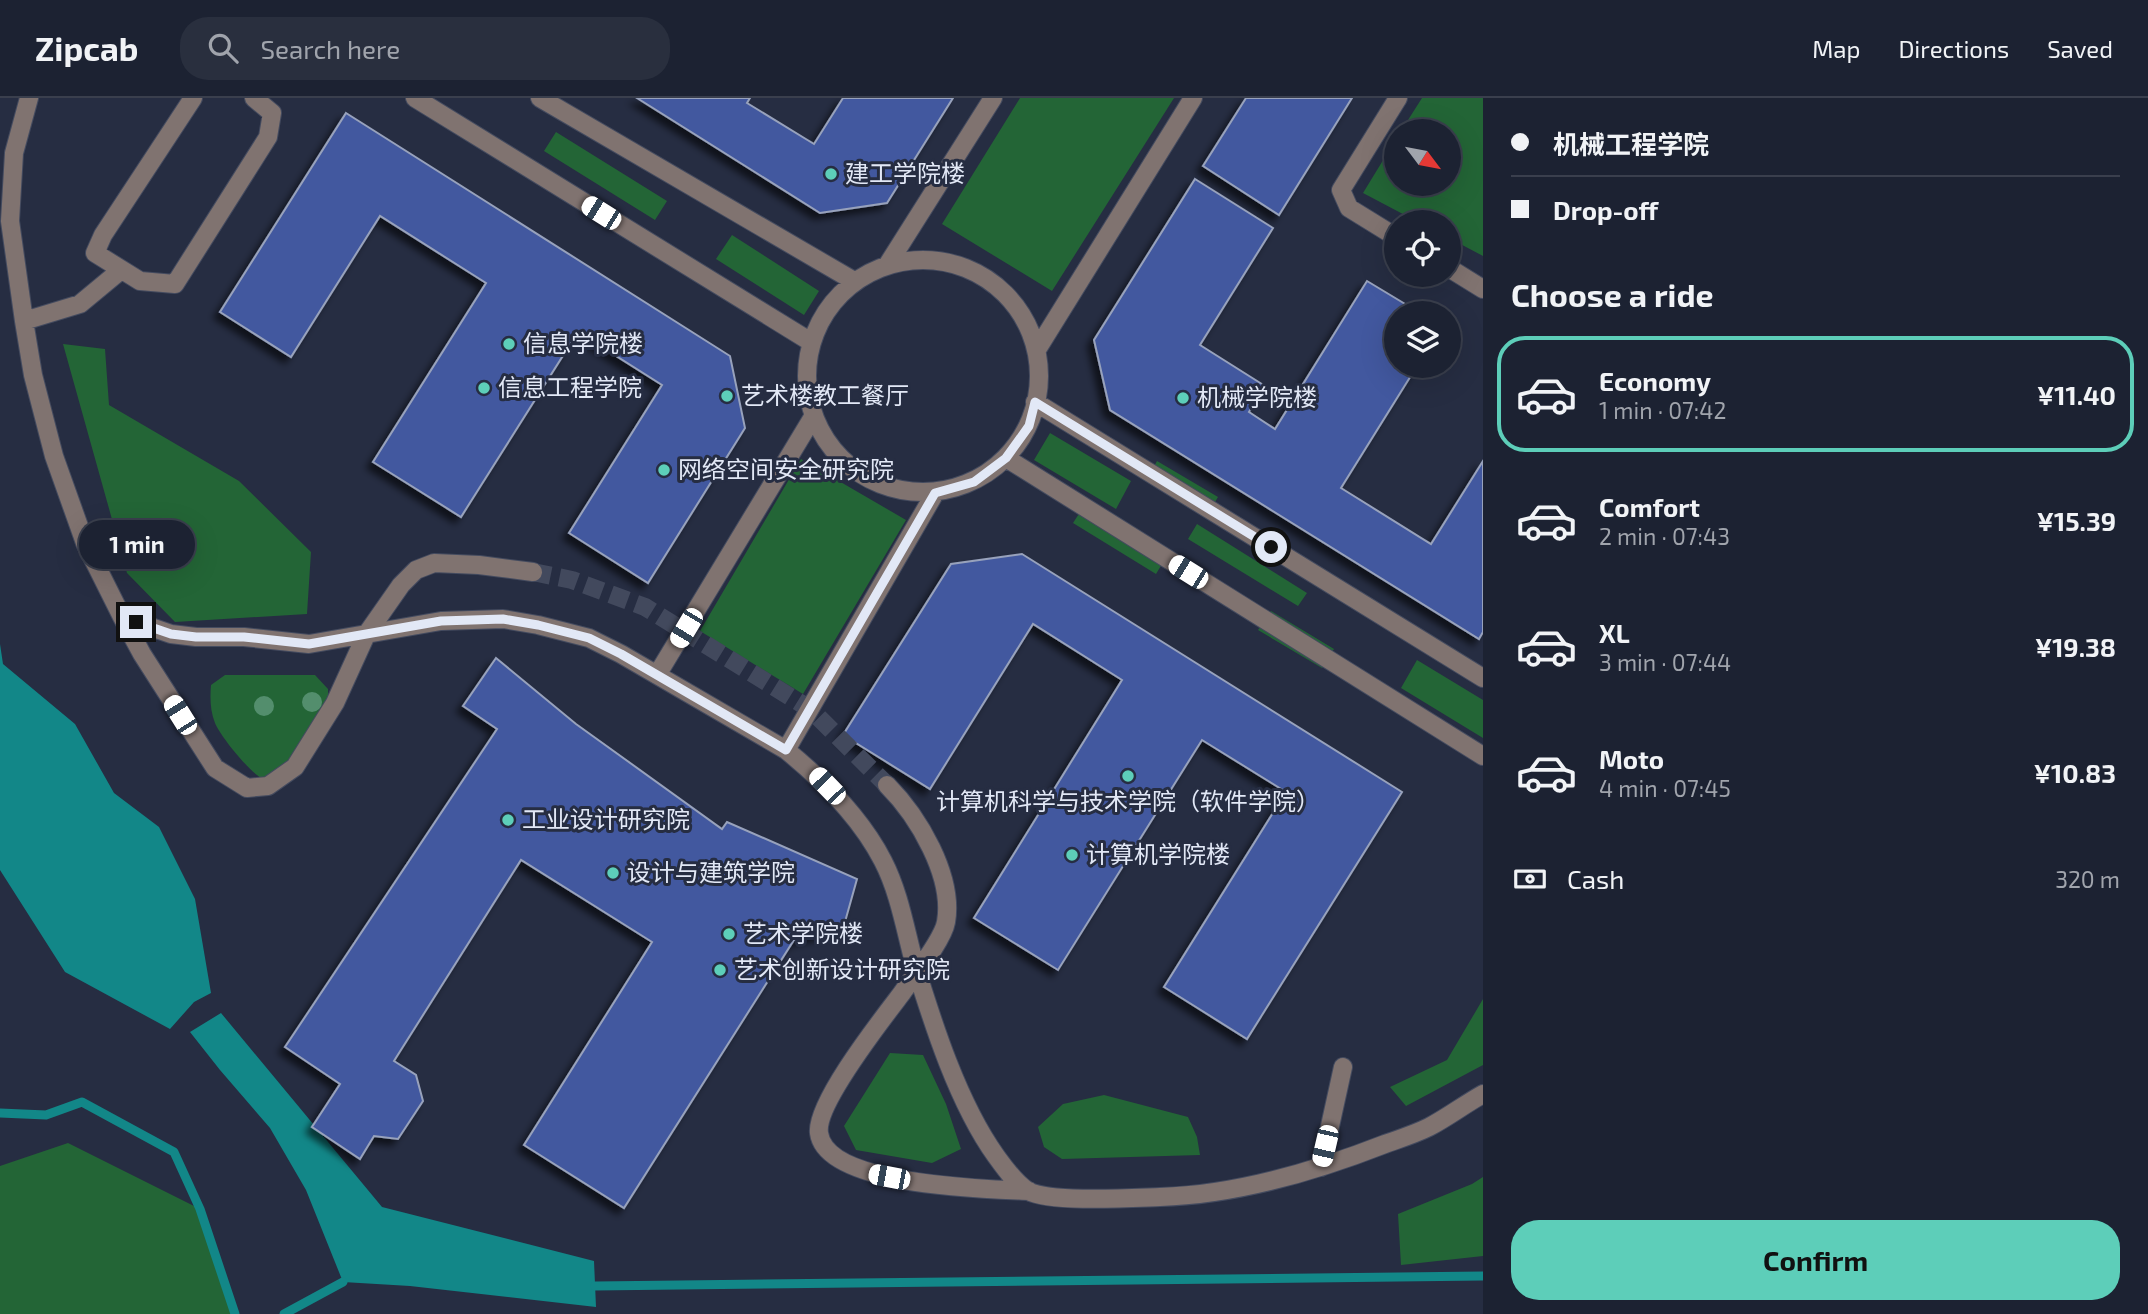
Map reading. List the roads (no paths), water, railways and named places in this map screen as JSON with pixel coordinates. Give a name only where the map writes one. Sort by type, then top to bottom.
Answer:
[{"type":"street","points":[[29,98],[14,153],[10,220],[33,375],[54,456],[85,542],[122,617],[142,654],[215,768],[247,788],[268,786],[295,767],[335,703],[366,635],[401,585],[416,570],[434,563],[533,572]]},
{"type":"street","points":[[193,98],[103,235],[95,253],[140,281],[175,284],[268,137],[272,113],[254,98]]},
{"type":"street","points":[[415,98],[811,342]]},
{"type":"street","points":[[540,98],[854,281]]},
{"type":"street","points":[[888,264],[993,98]]},
{"type":"street","points":[[1038,348],[1193,98]]},
{"type":"street","points":[[1384,230],[1349,208],[1341,190],[1398,98]]},
{"type":"street","points":[[925,258],[962,265],[995,282],[1022,312],[1038,348],[1040,388],[1029,426],[1006,458],[974,482],[935,493],[896,490],[860,475],[832,450],[813,417],[806,380],[811,342],[828,308],[854,281],[888,264],[925,258]]},
{"type":"street","points":[[24,321],[80,304],[121,270]]},
{"type":"street","points":[[1461,275],[1483,289]]},
{"type":"street","points":[[1035,402],[1483,678]]},
{"type":"street","points":[[657,675],[813,417]]},
{"type":"street","points":[[1006,458],[1483,756]]},
{"type":"street","points":[[786,750],[935,493]]},
{"type":"street","points":[[122,617],[171,634],[244,637],[309,644],[441,621],[503,619],[538,625],[589,638],[786,750],[842,803],[883,861],[895,891],[927,1004],[961,1093],[986,1142],[1006,1170],[1028,1191]]},
{"type":"street","points":[[887,785],[909,813],[941,872],[948,904],[946,925],[918,972],[844,1073],[825,1108],[818,1131],[823,1146],[836,1158],[867,1172],[949,1186],[1104,1199],[1174,1197],[1251,1185],[1338,1163],[1429,1127],[1483,1094]]},
{"type":"street","points":[[1321,1167],[1343,1067]]},
{"type":"waterway","points":[[0,1113],[46,1115],[82,1102],[174,1152],[200,1209],[235,1314]]},
{"type":"waterway","points":[[595,1286],[1483,1276]]},
{"type":"waterway","points":[[284,1314],[343,1282]]},
{"type":"tunnel","points":[[533,572],[572,580],[645,607],[810,709],[887,785]]},
{"type":"place","name":"建工学院楼","points":[[831,174]]},
{"type":"place","name":"信息学院楼","points":[[509,344]]},
{"type":"place","name":"信息工程学院","points":[[484,388]]},
{"type":"place","name":"艺术楼教工餐厅","points":[[727,396]]},
{"type":"place","name":"机械学院楼","points":[[1183,398]]},
{"type":"place","name":"网络空间安全研究院","points":[[664,470]]},
{"type":"place","name":"计算机科学与技术学院（软件学院）","points":[[1128,776]]},
{"type":"place","name":"工业设计研究院","points":[[508,820]]},
{"type":"place","name":"计算机学院楼","points":[[1072,855]]},
{"type":"place","name":"设计与建筑学院","points":[[613,873]]},
{"type":"place","name":"艺术学院楼","points":[[729,934]]},
{"type":"place","name":"艺术创新设计研究院","points":[[720,970]]}]
